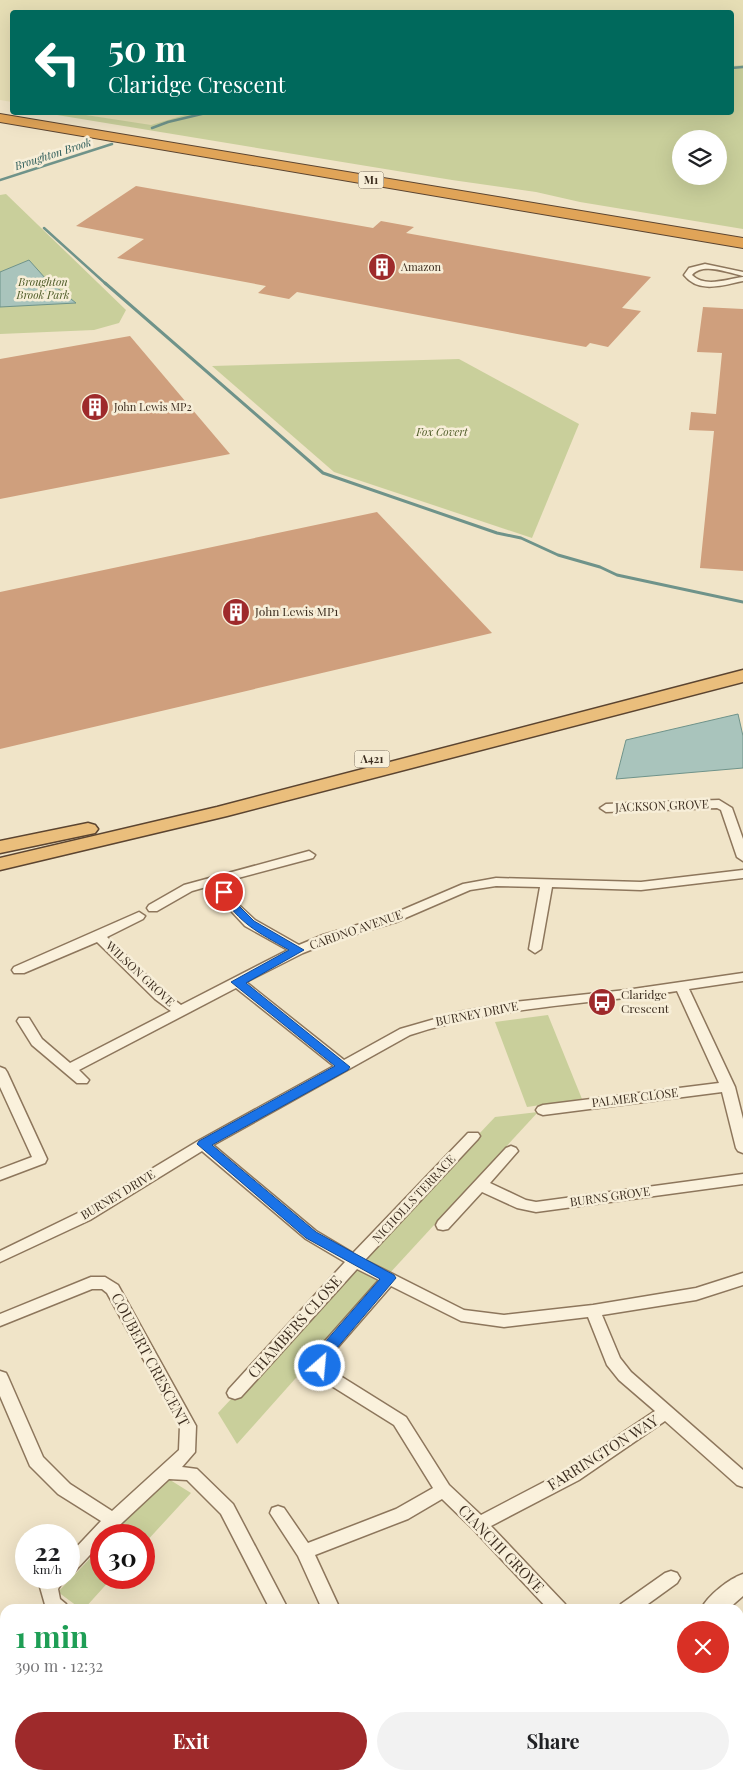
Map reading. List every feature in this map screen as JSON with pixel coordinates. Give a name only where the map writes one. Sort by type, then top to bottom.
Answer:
[{"type":"highway","name":"M1","points":[[39,115],[743,234]]},
{"type":"highway","name":"M1","points":[[0,118],[743,243]]},
{"type":"highway","name":"A421","points":[[0,847],[93,828],[232,795],[743,664]]},
{"type":"highway","name":"A421","points":[[0,864],[220,812],[743,676]]},
{"type":"street","points":[[743,274],[713,268],[701,268],[690,271],[688,275],[693,280],[703,284],[743,279]]},
{"type":"street","points":[[725,271],[731,277],[726,282]]},
{"type":"street","name":"JACKSON GROVE","points":[[606,808],[719,804],[726,808],[743,857]]},
{"type":"street","points":[[152,908],[188,888],[309,855]]},
{"type":"street","name":"CARDNO AVENUE","points":[[69,1069],[298,950],[328,938],[392,918],[467,887],[496,882],[641,886],[743,874]]},
{"type":"street","points":[[216,880],[236,909],[250,923],[298,950]]},
{"type":"street","points":[[535,949],[546,883]]},
{"type":"street","name":"WILSON GROVE","points":[[19,970],[99,936],[139,916]]},
{"type":"street","name":"WILSON GROVE","points":[[99,936],[160,996],[180,1012]]},
{"type":"street","name":"BURNEY DRIVE","points":[[0,1257],[85,1216],[203,1144],[405,1032],[447,1018],[531,1004],[682,987],[743,977]]},
{"type":"street","points":[[237,982],[344,1067]]},
{"type":"street","points":[[682,987],[728,1087],[743,1148]]},
{"type":"street","points":[[24,1021],[37,1042],[82,1080]]},
{"type":"street","points":[[0,1072],[40,1159],[0,1175]]},
{"type":"street","name":"PALMER CLOSE","points":[[543,1110],[728,1087]]},
{"type":"street","name":"NICHOLLS TERRACE","points":[[355,1261],[473,1136]]},
{"type":"street","points":[[203,1144],[304,1229],[355,1261],[461,1315],[504,1321],[593,1310],[696,1294],[743,1279]]},
{"type":"street","points":[[443,1225],[511,1151]]},
{"type":"street","name":"BURNS GROVE","points":[[481,1185],[522,1204],[536,1207],[743,1179]]},
{"type":"street","name":"CHAMBERS CLOSE","points":[[235,1393],[355,1261]]},
{"type":"street","name":"CIANCHI GROVE","points":[[389,1278],[324,1353],[320,1366],[328,1376],[400,1421],[443,1490],[479,1524],[554,1604]]},
{"type":"street","name":"COUBERT CRESCENT","points":[[0,1320],[91,1283],[105,1282],[113,1289],[188,1426],[187,1452],[113,1520],[80,1554]]},
{"type":"street","name":"FARRINGTON WAY","points":[[479,1524],[573,1475],[666,1412],[625,1376],[613,1361],[593,1310]]},
{"type":"street","points":[[0,1377],[36,1461],[64,1489],[113,1520]]},
{"type":"street","points":[[666,1412],[743,1480]]},
{"type":"street","points":[[164,1472],[191,1474],[227,1509],[276,1604]]},
{"type":"street","points":[[305,1552],[402,1514],[443,1490]]},
{"type":"street","points":[[278,1513],[305,1552],[328,1604]]},
{"type":"street","points":[[634,1604],[670,1578]]},
{"type":"street","points":[[718,1604],[743,1583]]},
{"type":"street","points":[[50,1589],[53,1604]]},
{"type":"shaded area","points":[[0,0],[743,0],[743,65],[734,66],[734,10],[10,10],[10,102],[0,100]]},
{"type":"shaded area","points":[[85,115],[188,115],[151,126]]},
{"type":"green space","points":[[743,65],[743,229],[580,202],[536,192],[57,115],[86,115],[151,125],[185,115],[734,115],[734,66]]},
{"type":"green space","name":"Broughton Brook Park","points":[[6,194],[126,310],[119,323],[94,330],[0,334],[0,195]]},
{"type":"green space","name":"Fox Covert","points":[[459,359],[579,424],[532,538],[334,472],[212,366]]},
{"type":"green space","points":[[548,1015],[582,1099],[527,1107],[495,1022]]},
{"type":"green space","points":[[538,1112],[389,1274],[360,1260],[495,1117]]},
{"type":"green space","points":[[357,1265],[384,1279],[237,1444],[218,1413]]},
{"type":"green space","points":[[167,1478],[191,1493],[155,1532],[155,1524],[123,1524]]},
{"type":"green space","points":[[90,1559],[90,1589],[102,1589],[89,1604],[74,1604],[58,1592],[61,1589],[80,1589],[80,1569]]},
{"type":"water","points":[[29,260],[46,279],[76,303],[0,307],[0,272]]},
{"type":"water","points":[[738,714],[743,736],[743,768],[616,779],[626,740]]},
{"type":"building","name":"Amazon","points":[[136,186],[373,228],[381,221],[414,227],[406,233],[651,277],[622,308],[641,311],[608,347],[590,343],[586,347],[297,292],[289,299],[258,293],[266,286],[117,258],[144,239],[76,226]]},
{"type":"building","points":[[703,307],[743,309],[743,571],[700,568],[714,431],[689,430],[691,412],[716,414],[722,353],[697,352]]},
{"type":"building","name":"John Lewis MP2","points":[[130,336],[230,454],[0,499],[0,359]]},
{"type":"building","name":"John Lewis MP1","points":[[377,512],[492,633],[0,749],[0,592]]},
{"type":"waterway","name":"Broughton Brook","points":[[734,68],[743,67]]},
{"type":"waterway","name":"Broughton Brook","points":[[152,128],[197,115]]},
{"type":"waterway","name":"Broughton Brook","points":[[0,180],[112,144]]},
{"type":"waterway","points":[[44,228],[106,284]]},
{"type":"waterway","points":[[105,283],[323,473],[497,533],[521,538],[558,555],[600,567],[617,575],[743,602]]},
{"type":"place","name":"Amazon","points":[[382,267]]},
{"type":"place","name":"John Lewis MP2","points":[[95,407]]},
{"type":"place","name":"John Lewis MP1","points":[[236,612]]},
{"type":"place","name":"Claridge Crescent","points":[[602,1002]]},
{"type":"route","points":[[224,892],[236,909],[250,923],[298,950],[237,982],[344,1067],[203,1144],[311,1235],[355,1261],[389,1278],[324,1353],[320,1366]]}]
